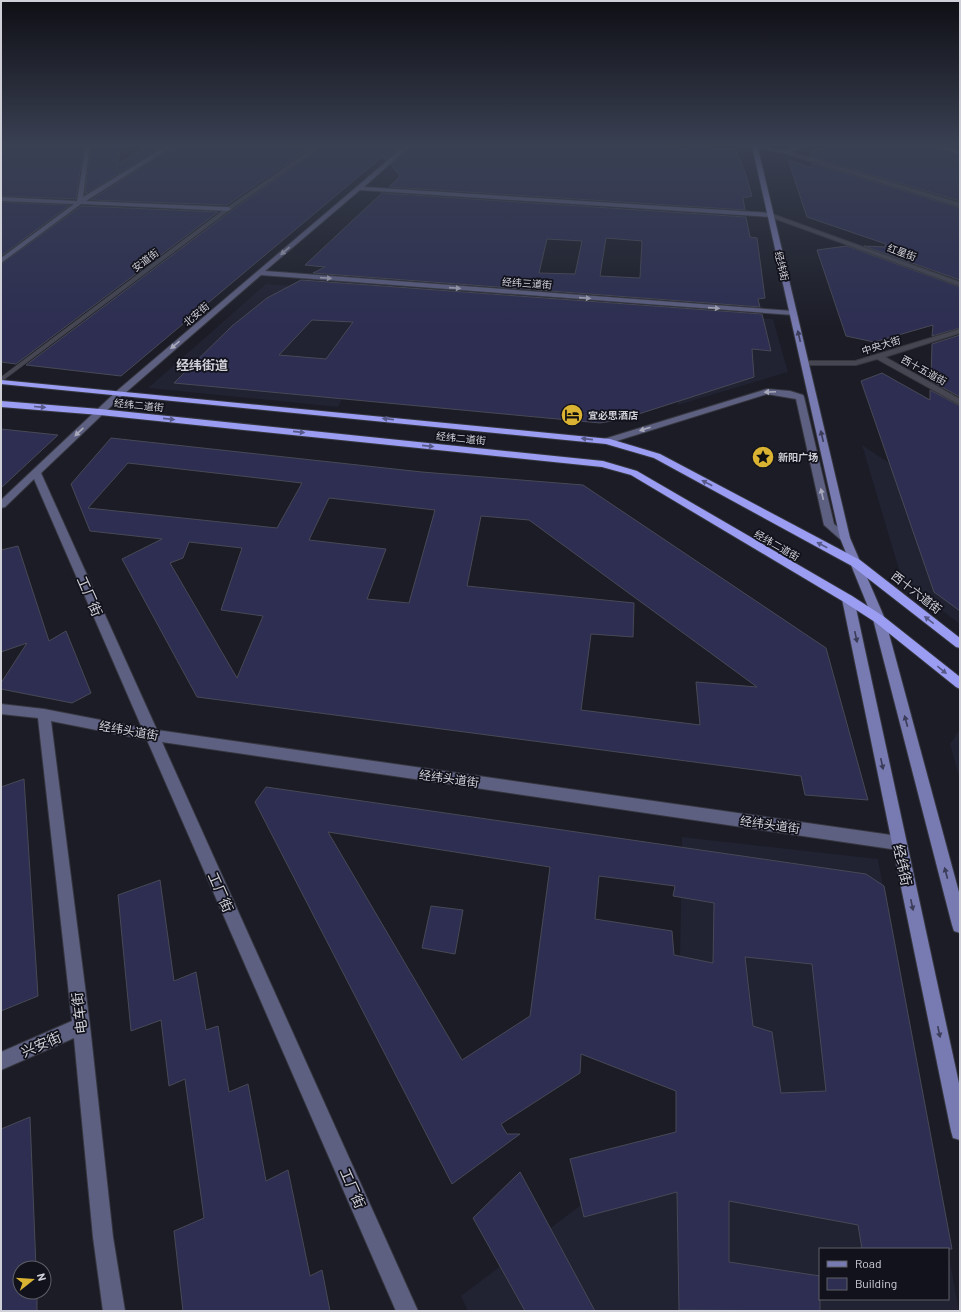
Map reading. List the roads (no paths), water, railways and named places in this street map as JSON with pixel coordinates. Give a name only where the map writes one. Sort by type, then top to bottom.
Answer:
[{"type":"highway","name":"经纬二道街","points":[[1,381],[607,440],[657,456],[856,563]]},
{"type":"highway","name":"经纬二道街","points":[[1,404],[100,412],[603,464],[634,473],[848,599],[879,619]]},
{"type":"highway","name":"西十六道街","points":[[856,563],[960,644]]},
{"type":"highway","points":[[879,619],[960,684]]},
{"type":"main road","name":"经纬街","points":[[767,205],[845,538],[879,619]]},
{"type":"main road","name":"经纬街","points":[[848,599],[898,843],[960,1131]]},
{"type":"main road","points":[[879,619],[960,925]]},
{"type":"street","points":[[1,261],[76,205]]},
{"type":"street","points":[[148,205],[228,209]]},
{"type":"street","name":"北安街","points":[[1,505],[120,393],[338,205]]},
{"type":"street","points":[[621,205],[770,215]]},
{"type":"street","name":"红星街","points":[[770,215],[960,284]]},
{"type":"street","name":"经纬三道街","points":[[259,273],[793,314]]},
{"type":"street","name":"中央大街","points":[[805,362],[856,363],[960,331]]},
{"type":"street","name":"西十五道街","points":[[878,356],[960,402]]},
{"type":"street","points":[[607,440],[767,391],[800,397],[829,525],[845,538]]},
{"type":"street","name":"工厂街","points":[[36,472],[407,1311]]},
{"type":"street","name":"经纬头道街","points":[[1,709],[44,714],[151,735],[898,843]]},
{"type":"street","name":"电车街","points":[[44,714],[81,1026],[103,1237],[114,1311]]},
{"type":"street","name":"兴安街","points":[[1,1061],[81,1026]]},
{"type":"lane","name":"安道街","points":[[1,381],[233,205]]},
{"type":"place","name":"宜必思酒店","points":[[572,415]]},
{"type":"place","name":"新阳广场","points":[[763,457]]},
{"type":"district","name":"经纬街道","points":[[202,365]]}]
